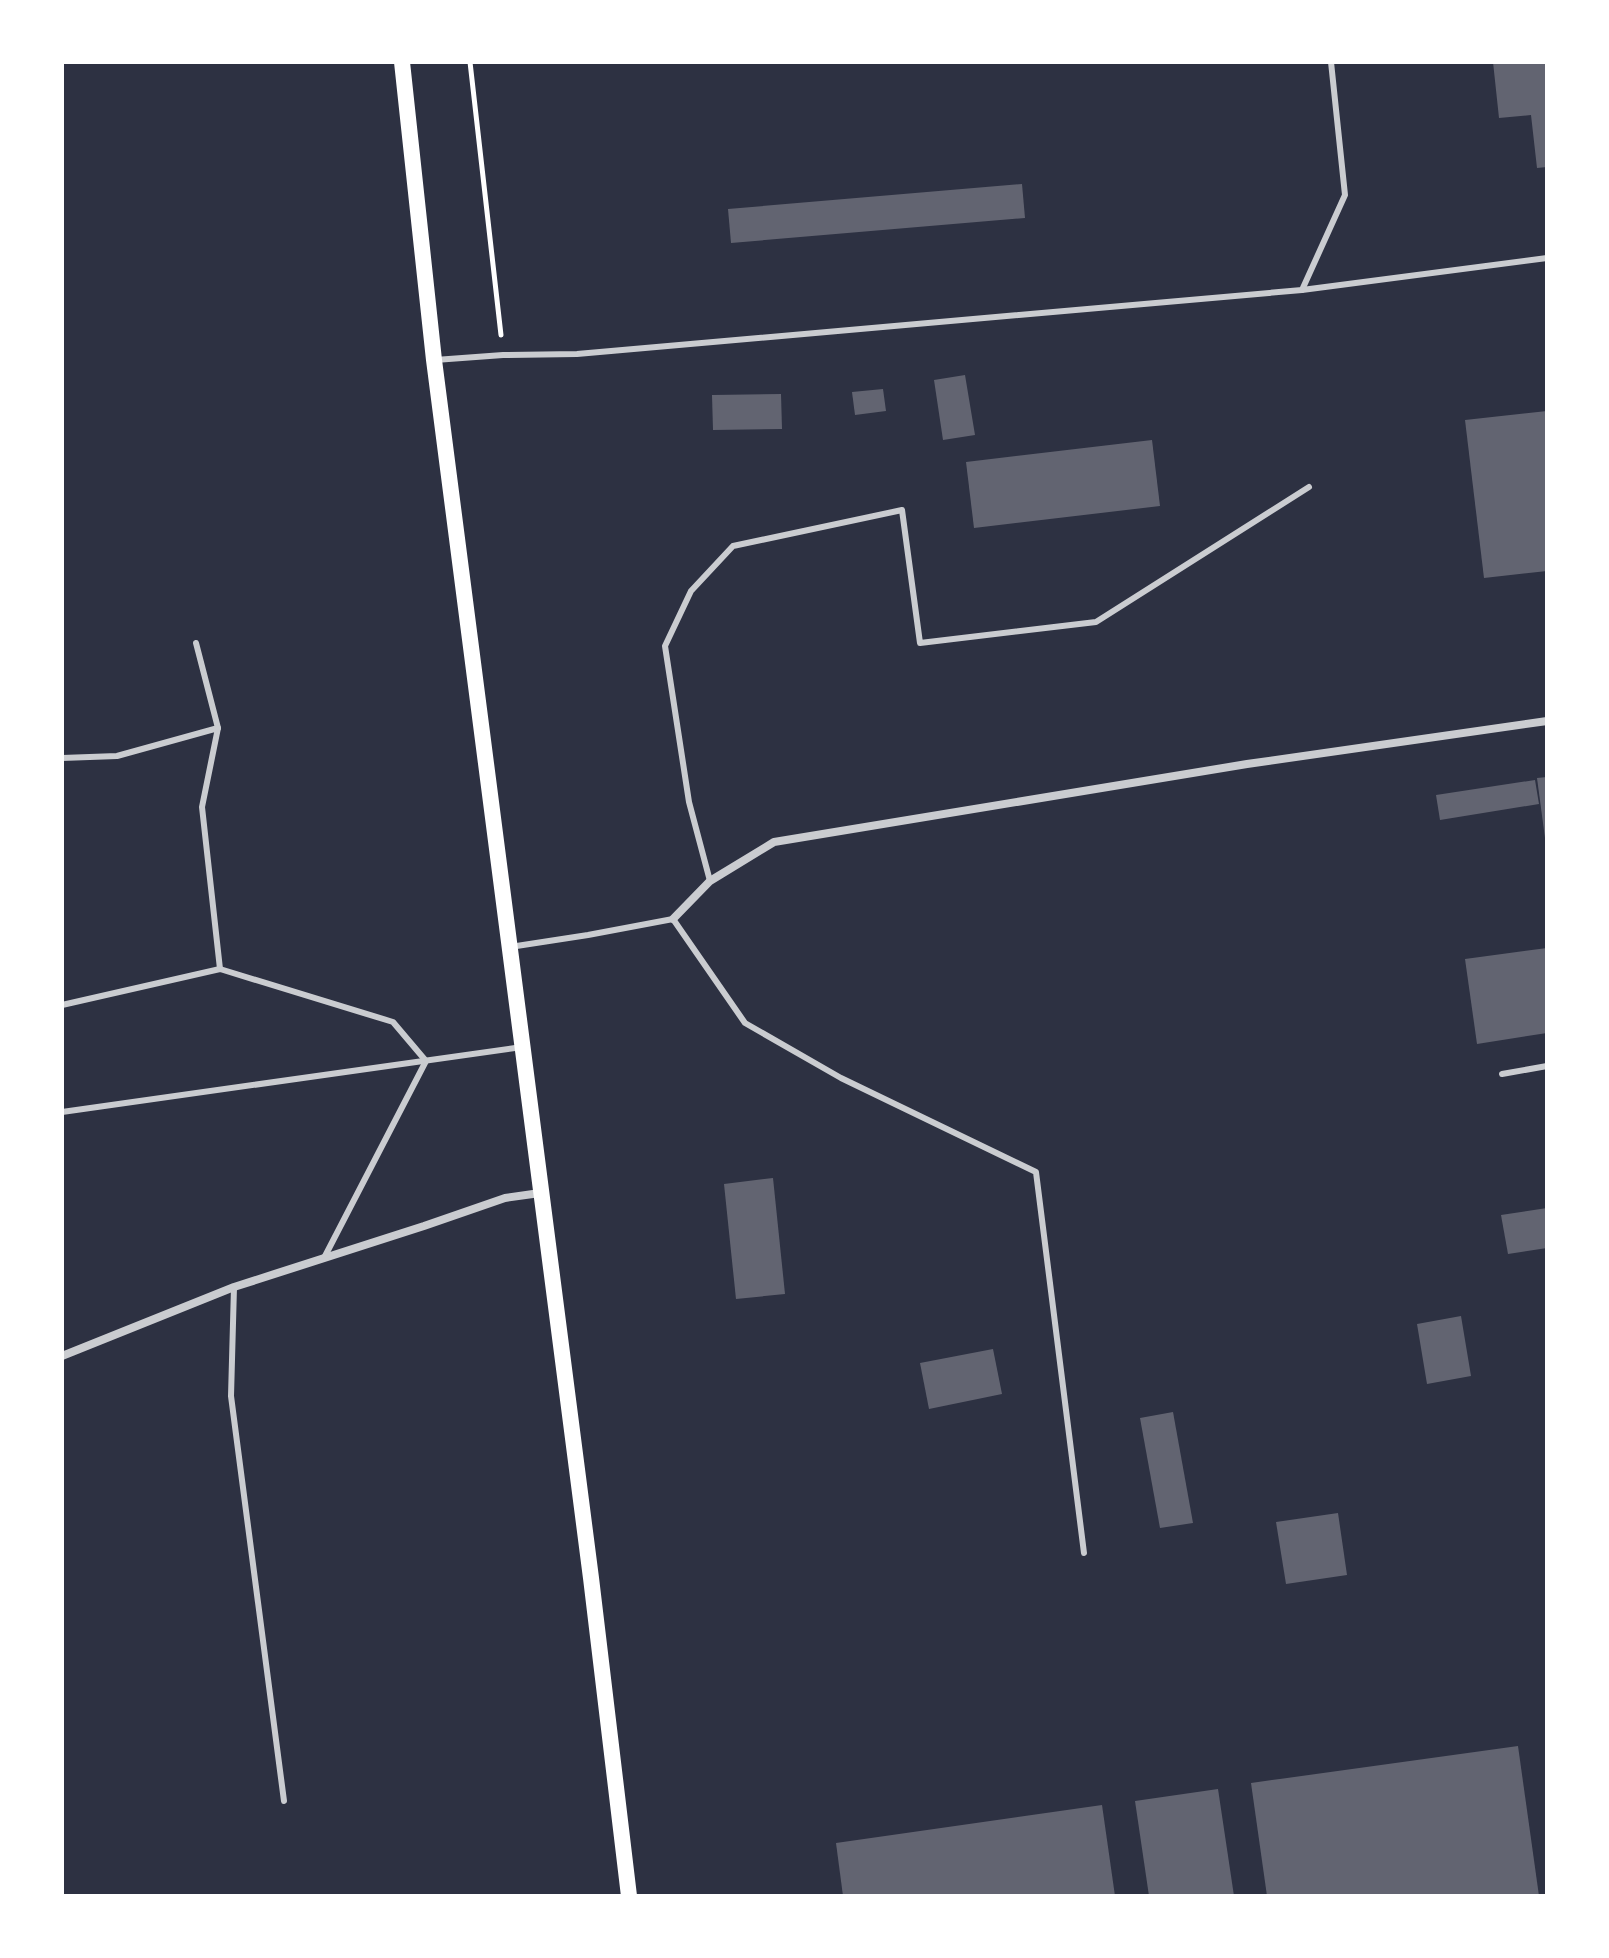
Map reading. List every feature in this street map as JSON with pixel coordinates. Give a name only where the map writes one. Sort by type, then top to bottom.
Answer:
[{"type":"main road","points":[[402,62],[434,360],[629,1896]]},
{"type":"street","points":[[673,919],[710,881],[774,842],[1247,764],[1547,721]]},
{"type":"street","points":[[62,1356],[234,1287],[505,1198],[540,1193]]},
{"type":"lane","points":[[1302,290],[1345,195],[1331,62]]},
{"type":"lane","points":[[434,360],[577,354],[1302,290],[1547,258]]},
{"type":"lane","points":[[710,881],[689,802],[665,646],[691,591],[733,546],[902,510],[920,643],[1096,622],[1309,487]]},
{"type":"lane","points":[[196,643],[218,728],[202,807],[220,969]]},
{"type":"lane","points":[[62,758],[117,756],[218,728]]},
{"type":"lane","points":[[510,947],[673,919],[745,1023],[841,1078],[1036,1172],[1084,1553]]},
{"type":"lane","points":[[62,1005],[220,969],[393,1022],[426,1061]]},
{"type":"lane","points":[[62,1112],[522,1047]]},
{"type":"lane","points":[[323,1259],[426,1061]]},
{"type":"lane","points":[[1502,1074],[1547,1066]]},
{"type":"lane","points":[[234,1287],[231,1396],[284,1801]]},
{"type":"path","points":[[470,62],[503,355]]},
{"type":"building","points":[[1493,62],[1547,62],[1547,167],[1537,168],[1531,115],[1499,118]]},
{"type":"building","points":[[1022,184],[1025,218],[731,243],[728,209]]},
{"type":"building","points":[[965,375],[975,435],[943,440],[934,380]]},
{"type":"building","points":[[883,389],[886,411],[855,415],[852,392]]},
{"type":"building","points":[[781,394],[782,429],[713,430],[712,395]]},
{"type":"building","points":[[1547,411],[1547,571],[1484,578],[1465,420]]},
{"type":"building","points":[[1152,440],[1160,506],[974,528],[966,462]]},
{"type":"building","points":[[1547,777],[1547,837],[1545,838],[1537,778]]},
{"type":"building","points":[[1535,780],[1539,804],[1440,820],[1436,795]]},
{"type":"building","points":[[1547,948],[1547,1033],[1477,1044],[1465,959]]},
{"type":"building","points":[[773,1178],[785,1294],[736,1299],[724,1184]]},
{"type":"building","points":[[1547,1208],[1547,1248],[1508,1254],[1501,1215]]},
{"type":"building","points":[[1461,1316],[1471,1376],[1427,1384],[1417,1324]]},
{"type":"building","points":[[993,1349],[1002,1394],[929,1409],[920,1363]]},
{"type":"building","points":[[1173,1412],[1193,1523],[1160,1528],[1140,1418]]},
{"type":"building","points":[[1338,1513],[1347,1575],[1286,1584],[1276,1522]]},
{"type":"building","points":[[1518,1746],[1539,1896],[1267,1896],[1251,1783]]},
{"type":"building","points":[[1218,1789],[1234,1896],[1149,1896],[1135,1801]]},
{"type":"building","points":[[1102,1805],[1115,1896],[843,1896],[836,1843]]}]
